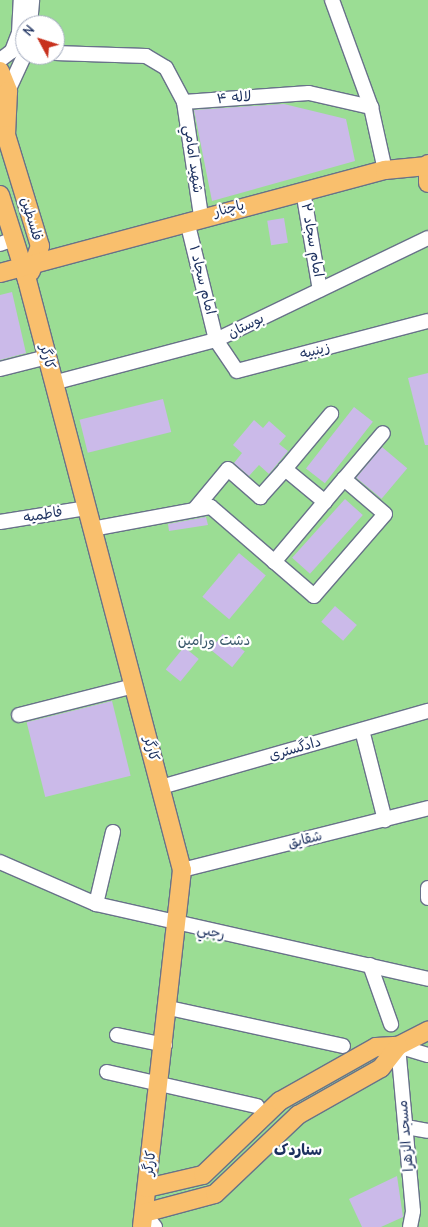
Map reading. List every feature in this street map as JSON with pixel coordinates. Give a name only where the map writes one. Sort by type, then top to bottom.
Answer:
[{"type":"main road","name":"فلسطین","points":[[0,71],[8,91],[6,135],[40,246],[28,270],[7,241],[2,203]]},
{"type":"main road","name":"پاچنار","points":[[0,273],[28,270],[60,256],[194,218],[385,170],[428,171]]},
{"type":"main road","points":[[2,203],[26,203]]},
{"type":"main road","points":[[40,246],[60,256]]},
{"type":"main road","name":"کارگر","points":[[28,270],[46,357],[182,870],[179,925],[148,1188],[147,1222]]},
{"type":"main road","points":[[148,1188],[203,1175],[280,1101],[376,1047],[398,1046],[428,1031]]},
{"type":"main road","points":[[147,1222],[215,1194],[298,1115],[381,1068],[398,1046]]},
{"type":"street","points":[[20,15],[21,0]]},
{"type":"street","points":[[31,15],[32,0]]},
{"type":"street","points":[[332,0],[371,107],[385,170]]},
{"type":"street","points":[[65,53],[146,56],[166,68],[184,102]]},
{"type":"street","points":[[0,60],[15,54]]},
{"type":"street","points":[[8,91],[17,65]]},
{"type":"street","name":"لاله ۴","points":[[184,102],[309,93],[371,107]]},
{"type":"street","name":"شهيد امامي","points":[[184,102],[194,218]]},
{"type":"street","name":"امام سجاد ۲","points":[[304,191],[320,290]]},
{"type":"street","name":"امام سجاد ۱","points":[[194,218],[216,340]]},
{"type":"street","name":"بوستان","points":[[53,382],[216,340],[428,238]]},
{"type":"street","name":"زينبيه","points":[[216,340],[237,371],[428,321]]},
{"type":"street","points":[[0,369],[46,357]]},
{"type":"street","points":[[194,510],[228,469],[260,497],[331,414]]},
{"type":"street","points":[[274,562],[383,433]]},
{"type":"street","points":[[285,469],[324,502]]},
{"type":"street","points":[[92,529],[212,508],[314,596],[384,514],[344,480]]},
{"type":"street","name":"فاطميه","points":[[0,522],[86,508]]},
{"type":"street","points":[[19,715],[134,686]]},
{"type":"street","name":"دادگستری","points":[[161,788],[428,711]]},
{"type":"street","points":[[362,730],[385,820]]},
{"type":"street","name":"شقايق","points":[[182,870],[428,808]]},
{"type":"street","points":[[96,904],[113,832]]},
{"type":"street","name":"رجبي","points":[[0,862],[96,904],[179,925],[428,979]]},
{"type":"street","points":[[428,888],[428,898]]},
{"type":"street","points":[[370,965],[391,1024]]},
{"type":"street","points":[[169,1008],[343,1046]]},
{"type":"street","points":[[117,1035],[165,1045]]},
{"type":"street","points":[[398,1046],[428,1055]]},
{"type":"street","name":"مسجد الزهرا","points":[[398,1046],[413,1211],[410,1227]]},
{"type":"street","points":[[107,1072],[257,1106]]},
{"type":"street","points":[[406,1127],[428,1131]]},
{"type":"green space","name":"دشت ورامین","points":[[0,0],[428,0],[428,1227],[0,1227]]},
{"type":"building","points":[[284,104],[346,119],[355,161],[212,201],[194,110]]},
{"type":"building","points":[[284,218],[288,243],[271,245],[267,221]]},
{"type":"building","points":[[12,292],[26,353],[0,360],[0,295]]},
{"type":"building","points":[[428,373],[428,445],[425,445],[408,378]]},
{"type":"building","points":[[163,399],[171,432],[88,453],[80,420]]},
{"type":"building","points":[[354,407],[373,422],[325,483],[306,468]]},
{"type":"building","points":[[254,420],[263,428],[269,421],[286,436],[279,444],[288,451],[269,474],[259,465],[249,476],[234,463],[242,453],[233,445]]},
{"type":"building","points":[[382,447],[407,468],[382,499],[356,478]]},
{"type":"building","points":[[345,499],[363,515],[310,574],[292,558]]},
{"type":"building","points":[[206,517],[208,525],[169,531],[168,524]]},
{"type":"building","points":[[239,553],[266,575],[229,619],[202,597]]},
{"type":"building","points":[[335,606],[357,625],[343,641],[321,622]]},
{"type":"building","points":[[223,634],[245,652],[232,667],[210,650]]},
{"type":"building","points":[[184,647],[199,659],[181,681],[166,670]]},
{"type":"building","points":[[112,701],[131,776],[45,797],[27,722]]},
{"type":"building","points":[[397,1176],[403,1217],[381,1227],[362,1227],[349,1199]]},
{"type":"district","name":"سناردک","points":[[298,1151]]}]
